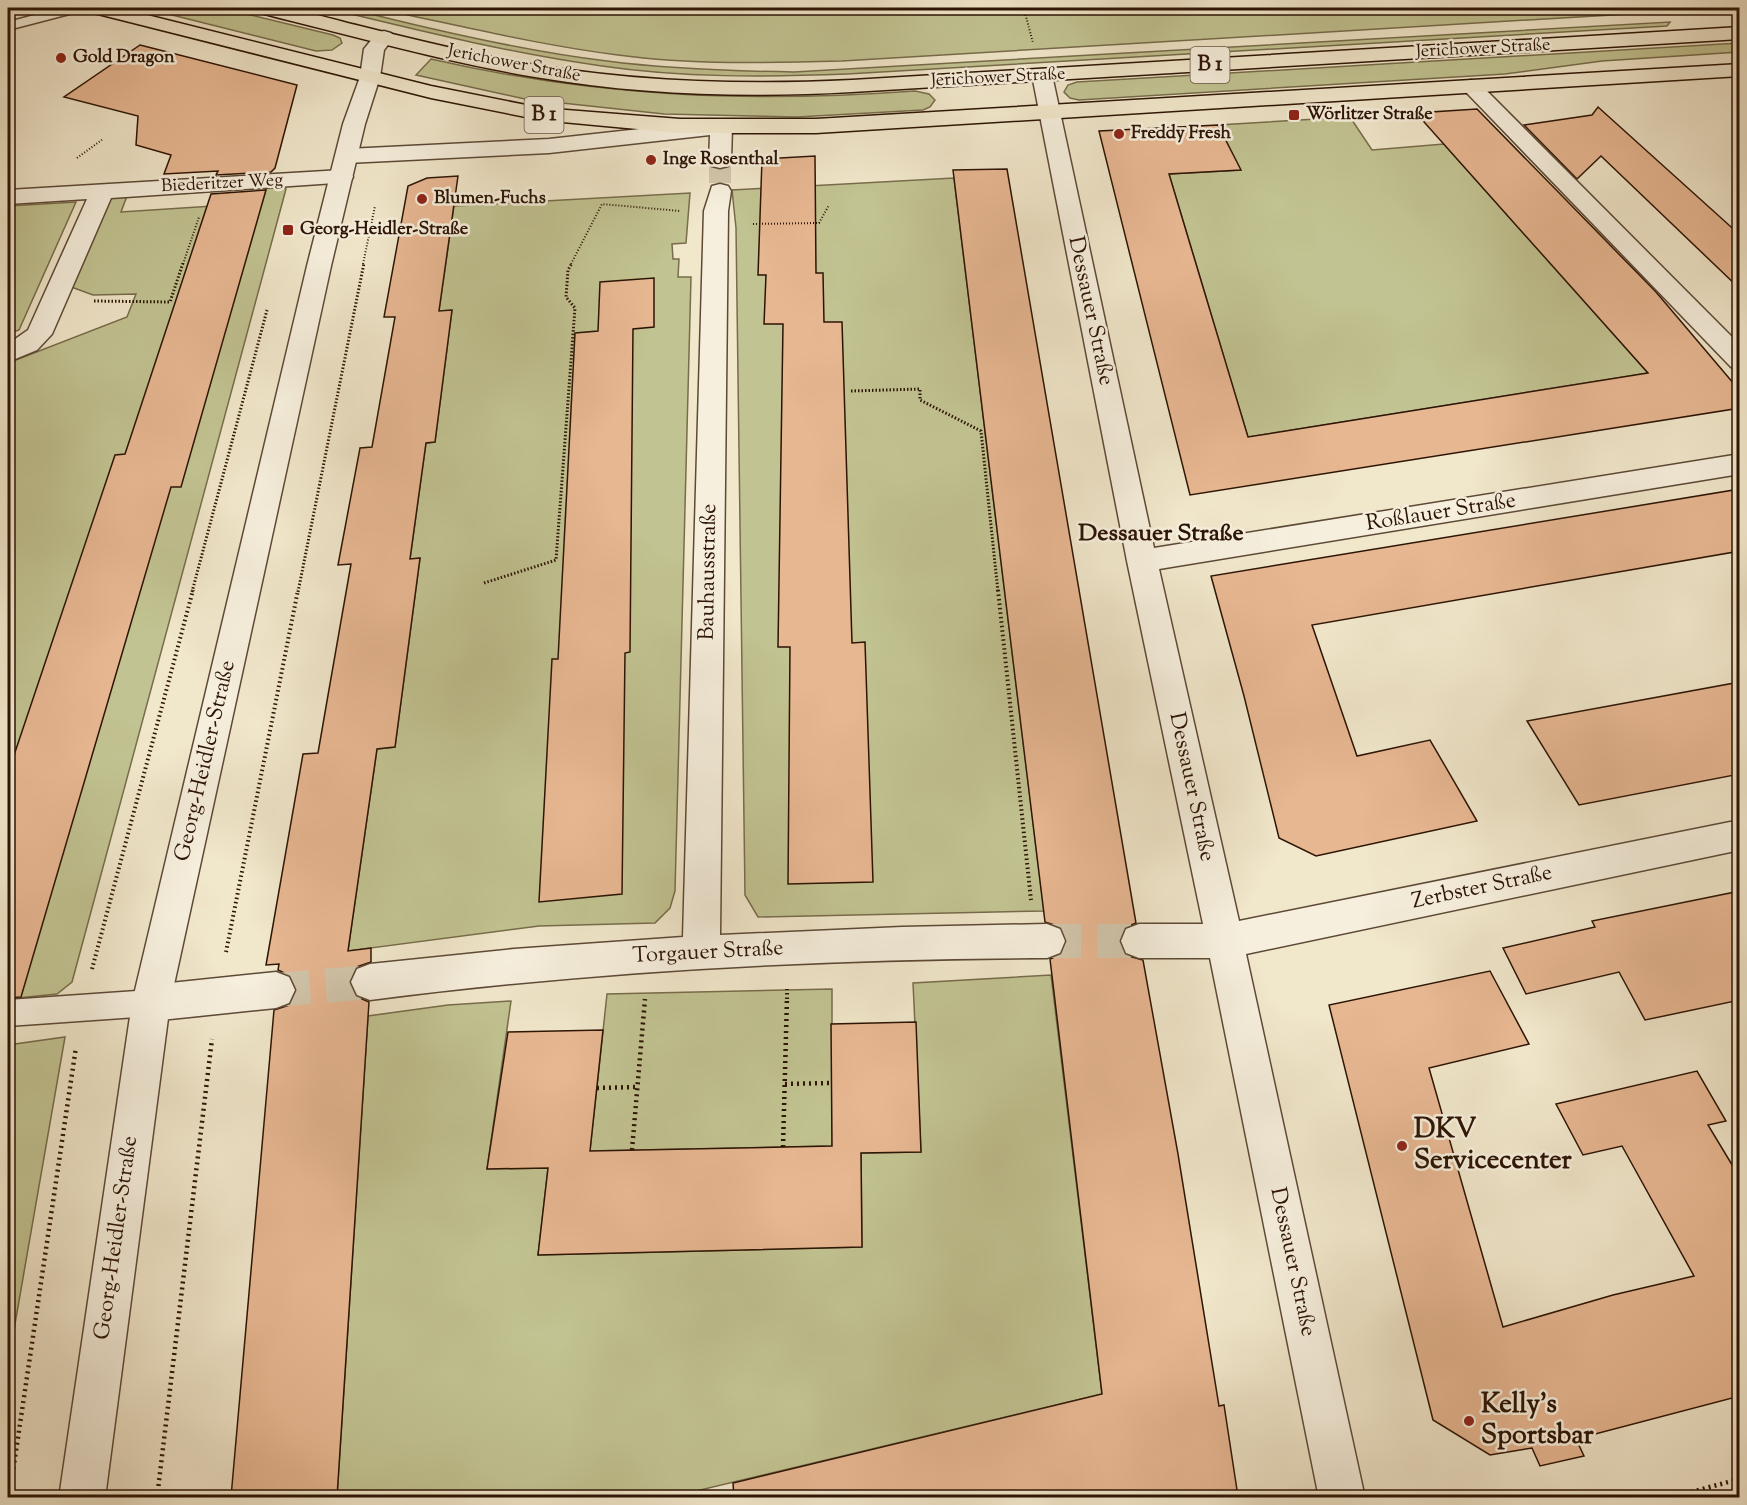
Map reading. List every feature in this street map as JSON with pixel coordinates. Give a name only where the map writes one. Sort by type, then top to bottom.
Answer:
[{"type":"main road","name":"Jerichower Straße","points":[[97,8],[470,101],[541,114],[640,124],[721,127],[816,126],[1740,70]]},
{"type":"main road","name":"Jerichower Straße","points":[[263,8],[528,70],[573,77],[665,86],[791,89],[1740,33]]},
{"type":"street","name":"Georg-Heidler-Straße","points":[[82,1497],[151,1002],[308,313],[354,124],[370,77],[374,49],[384,37]]},
{"type":"street","name":"Dessauer Straße","points":[[1042,75],[1142,561],[1342,1497]]},
{"type":"street","points":[[1471,86],[1740,361]]},
{"type":"street","points":[[720,161],[721,127]]},
{"type":"street","name":"Jerichower Straße","points":[[344,166],[721,127]]},
{"type":"street","name":"Biederitzer Weg","points":[[8,197],[102,191],[344,166]]},
{"type":"street","points":[[8,354],[37,337],[102,191]]},
{"type":"street","name":"Bauhausstraße","points":[[701,953],[716,224],[720,191]]},
{"type":"street","name":"Roßlauer Straße","points":[[1142,561],[1740,464]]},
{"type":"street","name":"Zerbster Straße","points":[[1225,941],[1740,835]]},
{"type":"street","name":"Torgauer Straße","points":[[370,982],[464,969],[649,956],[955,941],[1041,941]]},
{"type":"street","points":[[1139,941],[1225,941]]},
{"type":"street","points":[[151,1002],[276,990]]},
{"type":"lane","points":[[8,26],[76,8]]},
{"type":"lane","points":[[8,1013],[151,1002]]},
{"type":"path","points":[[890,8],[1156,8]]},
{"type":"path","points":[[226,955],[376,199]]},
{"type":"path","points":[[484,583],[556,560],[574,308],[566,297],[568,270],[602,204],[687,212]]},
{"type":"path","points":[[716,224],[819,223],[829,205]]},
{"type":"path","points":[[54,301],[171,302],[200,214]]},
{"type":"path","points":[[9,1497],[82,1008],[270,299]]},
{"type":"path","points":[[851,391],[920,389],[920,400],[981,430],[1041,941]]},
{"type":"path","points":[[783,1147],[788,949]]},
{"type":"path","points":[[632,1150],[649,956]]},
{"type":"path","points":[[157,1497],[212,1036]]},
{"type":"path","points":[[785,1084],[832,1083]]},
{"type":"path","points":[[597,1088],[638,1087]]},
{"type":"path","points":[[1668,1497],[1740,1479]]},
{"type":"green space","points":[[144,8],[222,8],[333,35],[340,38],[342,43],[332,50],[316,51]]},
{"type":"green space","points":[[326,8],[347,8],[476,39],[575,57],[676,68],[794,72],[1670,22],[1667,26],[847,74],[755,76],[663,73],[567,61],[463,40]]},
{"type":"green space","points":[[411,8],[1674,8],[1678,11],[842,61],[758,63],[646,58],[564,47],[403,14]]},
{"type":"green space","points":[[1739,43],[1739,52],[1602,61],[1505,74],[1079,100],[1070,98],[1064,92],[1068,85],[1077,82]]},
{"type":"green space","points":[[431,59],[553,82],[672,94],[792,96],[915,91],[929,94],[935,100],[930,107],[923,110],[797,117],[664,114],[525,99],[416,75]]},
{"type":"green space","points":[[1350,117],[1372,150],[1444,144],[1648,373],[1248,437],[1169,174],[1240,170],[1218,125]]},
{"type":"green space","points":[[954,178],[1044,911],[758,917],[745,895],[736,228],[732,190]]},
{"type":"green space","points":[[266,188],[286,189],[72,982],[57,994],[8,999],[8,363],[127,317],[136,294],[93,295],[66,285],[102,202],[112,197],[127,196],[121,212],[261,203]]},
{"type":"green space","points":[[690,193],[686,243],[672,244],[673,259],[679,259],[678,277],[691,277],[675,891],[670,908],[655,923],[539,926],[348,951],[377,749],[395,747],[420,558],[410,559],[426,443],[435,442],[452,310],[439,311],[454,206]]},
{"type":"green space","points":[[76,202],[19,330],[8,334],[8,206]]},
{"type":"green space","points":[[1051,975],[1102,1394],[671,1497],[337,1498],[368,1016],[448,1005],[511,1001],[487,1169],[548,1168],[538,1255],[862,1247],[861,1153],[921,1152],[913,983]]},
{"type":"green space","points":[[832,989],[832,1146],[590,1151],[607,994]]},
{"type":"green space","points":[[65,1037],[8,1364],[8,1045]]},
{"type":"building","points":[[140,45],[297,85],[275,168],[271,172],[216,175],[218,171],[164,174],[171,155],[136,145],[138,116],[64,97]]},
{"type":"building","points":[[1598,107],[1740,235],[1740,289],[1601,156],[1577,179],[1524,125],[1592,115]]},
{"type":"building","points":[[1477,109],[1656,292],[1740,391],[1740,408],[1190,495],[1099,131],[1218,125],[1241,170],[1169,174],[1248,437],[1648,373],[1416,113]]},
{"type":"building","points":[[815,156],[816,273],[823,273],[824,322],[842,322],[852,643],[865,642],[873,882],[788,884],[790,647],[778,647],[783,324],[764,324],[766,275],[758,275],[762,159]]},
{"type":"building","points":[[1007,169],[1136,923],[1124,928],[1119,942],[1125,955],[1143,960],[1178,1154],[1219,1406],[1224,1405],[1237,1490],[1207,1497],[734,1497],[733,1483],[1102,1394],[1050,959],[1062,954],[1067,940],[1061,927],[1045,922],[953,170]]},
{"type":"building","points":[[458,176],[439,311],[452,310],[435,442],[426,443],[410,559],[420,558],[395,747],[377,749],[348,951],[371,948],[371,962],[356,967],[349,981],[355,996],[369,1002],[337,1497],[231,1497],[274,1010],[290,1005],[297,991],[291,976],[278,970],[279,964],[266,965],[303,754],[318,753],[351,564],[338,565],[360,448],[372,447],[395,317],[384,317],[408,186],[427,178]]},
{"type":"building","points":[[266,190],[181,487],[171,487],[21,997],[8,998],[8,773],[115,455],[125,454],[211,194]]},
{"type":"building","points":[[654,278],[654,327],[633,329],[630,652],[625,653],[622,894],[539,902],[552,659],[558,659],[575,333],[598,331],[600,282]]},
{"type":"building","points":[[1740,489],[1740,551],[1312,625],[1357,756],[1430,740],[1477,821],[1316,856],[1279,838],[1211,576]]},
{"type":"building","points":[[1740,682],[1740,774],[1579,805],[1527,721]]},
{"type":"building","points":[[1740,891],[1740,1000],[1645,1020],[1619,972],[1526,994],[1503,948],[1595,927],[1592,921]]},
{"type":"building","points":[[1490,971],[1529,1044],[1429,1068],[1503,1327],[1613,1295],[1694,1276],[1622,1146],[1583,1155],[1556,1104],[1697,1071],[1726,1121],[1708,1125],[1740,1178],[1740,1396],[1576,1439],[1584,1456],[1540,1466],[1532,1448],[1490,1455],[1433,1420],[1329,1005]]},
{"type":"building","points":[[916,1022],[921,1152],[861,1153],[862,1247],[538,1255],[548,1168],[487,1169],[508,1032],[603,1030],[590,1151],[832,1146],[831,1024]]},
{"type":"tunnel","points":[[720,161],[720,191]]},
{"type":"tunnel","points":[[1047,941],[1139,941]]},
{"type":"tunnel","points":[[276,990],[370,982]]},
{"type":"place","name":"Gold Dragon","points":[[61,58]]},
{"type":"place","name":"Wörlitzer Straße","points":[[1294,115]]},
{"type":"place","name":"Freddy Fresh","points":[[1119,134]]},
{"type":"place","name":"Inge Rosenthal","points":[[651,160]]},
{"type":"place","name":"Blumen-Fuchs","points":[[422,199]]},
{"type":"place","name":"Georg-Heidler-Straße","points":[[288,230]]},
{"type":"place","name":"DKV Servicecenter","points":[[1402,1146]]},
{"type":"place","name":"Kelly's Sportsbar","points":[[1469,1421]]},
{"type":"district","name":"Dessauer Straße","points":[[1161,534]]}]
